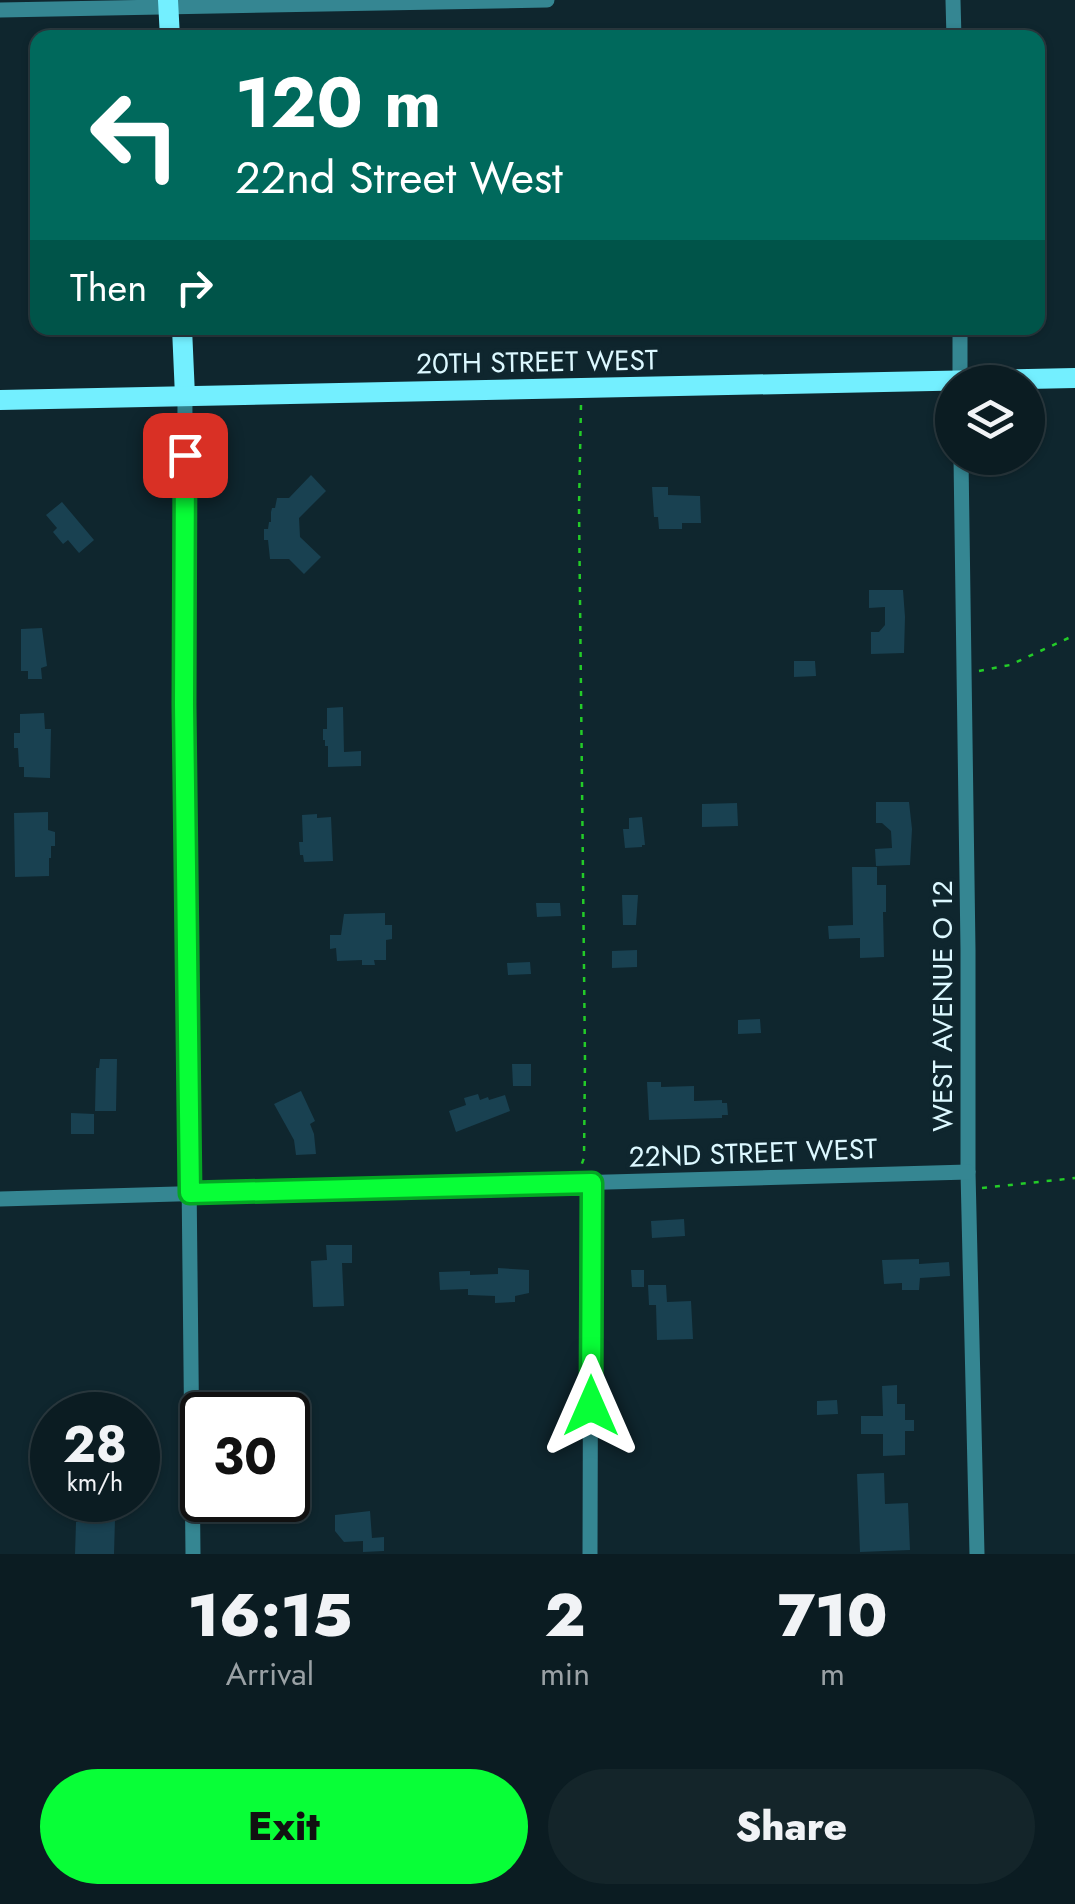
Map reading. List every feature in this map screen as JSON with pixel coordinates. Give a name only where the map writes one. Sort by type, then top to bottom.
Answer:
[{"type":"main road","points":[[168,4],[170,30]]},
{"type":"main road","points":[[182,335],[185,396]]},
{"type":"main road","name":"20TH STREET WEST","points":[[1045,379],[1075,378]]},
{"type":"main road","name":"20TH STREET WEST","points":[[0,400],[935,381]]},
{"type":"street","points":[[0,10],[547,0]]},
{"type":"street","points":[[952,0],[954,30]]},
{"type":"street","points":[[960,335],[960,365]]},
{"type":"street","points":[[185,396],[184,705],[193,1554]]},
{"type":"street","name":"WEST AVENUE O 12","points":[[961,475],[968,1180],[977,1554]]},
{"type":"street","name":"22ND STREET WEST","points":[[0,1199],[584,1183],[968,1180]]},
{"type":"street","points":[[584,1183],[590,1554]]},
{"type":"path","points":[[579,388],[584,1183]]},
{"type":"path","points":[[964,672],[1010,665],[1075,634]]},
{"type":"path","points":[[968,1180],[1075,1178]]},
{"type":"building","points":[[311,475],[326,491],[299,518],[300,537],[321,557],[304,574],[289,559],[270,559],[264,529],[271,522],[277,498],[289,498]]},
{"type":"building","points":[[652,487],[668,487],[668,495],[700,496],[701,523],[682,523],[682,529],[659,529]]},
{"type":"building","points":[[62,502],[94,540],[79,553],[68,540],[63,544],[46,515]]},
{"type":"building","points":[[869,590],[903,590],[904,653],[871,654],[871,632],[879,632],[885,625],[885,607],[869,608]]},
{"type":"building","points":[[42,628],[47,666],[41,668],[42,679],[28,679],[28,671],[21,671],[21,629]]},
{"type":"building","points":[[794,661],[815,661],[816,676],[794,677]]},
{"type":"building","points":[[343,707],[344,752],[361,751],[361,766],[328,767],[328,746],[323,740],[327,708]]},
{"type":"building","points":[[44,713],[45,729],[51,729],[50,778],[24,777],[18,748],[14,748],[14,733],[20,733],[20,714]]},
{"type":"building","points":[[876,802],[909,802],[910,865],[876,866],[875,849],[892,848],[891,831],[876,823]]},
{"type":"building","points":[[737,803],[738,826],[702,827],[702,804]]},
{"type":"building","points":[[48,812],[48,830],[55,832],[49,876],[15,877],[14,813]]},
{"type":"building","points":[[317,814],[317,818],[331,817],[333,861],[304,862],[299,842],[303,842],[302,815]]},
{"type":"building","points":[[642,817],[645,845],[625,848],[623,829],[629,829],[629,818]]},
{"type":"building","points":[[852,867],[877,867],[877,885],[886,885],[884,957],[860,958],[860,938],[829,939],[828,926],[853,925]]},
{"type":"building","points":[[622,895],[638,895],[636,925],[623,925]]},
{"type":"building","points":[[536,903],[560,903],[561,916],[537,917]]},
{"type":"building","points":[[385,913],[385,925],[392,925],[392,939],[386,940],[386,960],[374,960],[375,965],[362,965],[362,960],[337,961],[336,948],[330,949],[330,935],[341,935],[344,914]]},
{"type":"building","points":[[637,950],[637,967],[612,968],[612,951]]},
{"type":"building","points":[[530,962],[531,974],[508,975],[507,963]]},
{"type":"building","points":[[760,1019],[761,1033],[738,1034],[738,1020]]},
{"type":"building","points":[[100,1059],[117,1059],[116,1111],[95,1111],[96,1068]]},
{"type":"building","points":[[512,1064],[531,1064],[531,1086],[513,1086]]},
{"type":"building","points":[[647,1082],[661,1082],[661,1087],[694,1086],[694,1101],[722,1100],[727,1103],[728,1115],[649,1120]]},
{"type":"building","points":[[301,1091],[315,1121],[310,1124],[316,1154],[296,1155],[294,1140],[274,1104]]},
{"type":"building","points":[[478,1094],[480,1100],[505,1095],[510,1111],[456,1132],[449,1111],[466,1105],[464,1098]]},
{"type":"building","points":[[71,1113],[94,1114],[94,1134],[71,1134]]},
{"type":"building","points":[[684,1219],[685,1236],[652,1238],[651,1221]]},
{"type":"building","points":[[326,1245],[352,1245],[352,1263],[342,1263],[344,1306],[313,1307],[311,1261],[327,1260]]},
{"type":"building","points":[[919,1259],[919,1264],[949,1262],[950,1276],[920,1278],[919,1290],[902,1290],[902,1283],[884,1284],[882,1260]]},
{"type":"building","points":[[498,1268],[529,1270],[529,1293],[515,1296],[515,1302],[495,1303],[495,1296],[468,1295],[468,1289],[440,1290],[439,1272],[498,1274]]},
{"type":"building","points":[[631,1270],[644,1270],[644,1287],[632,1287]]},
{"type":"building","points":[[648,1285],[666,1285],[667,1302],[691,1301],[693,1339],[657,1340],[656,1305],[649,1305]]},
{"type":"building","points":[[897,1385],[897,1404],[905,1404],[905,1420],[914,1420],[914,1431],[905,1431],[905,1455],[883,1456],[883,1434],[861,1434],[861,1416],[883,1416],[882,1386]]},
{"type":"building","points":[[837,1400],[838,1414],[817,1415],[817,1401]]},
{"type":"building","points":[[884,1473],[885,1504],[908,1503],[910,1550],[860,1552],[857,1474]]},
{"type":"building","points":[[370,1511],[372,1538],[384,1537],[384,1551],[363,1552],[363,1541],[344,1542],[335,1531],[335,1515]]},
{"type":"building","points":[[76,1522],[115,1522],[114,1554],[75,1554]]},
{"type":"route","points":[[185,455],[190,1193],[592,1183],[591,1406]]}]
